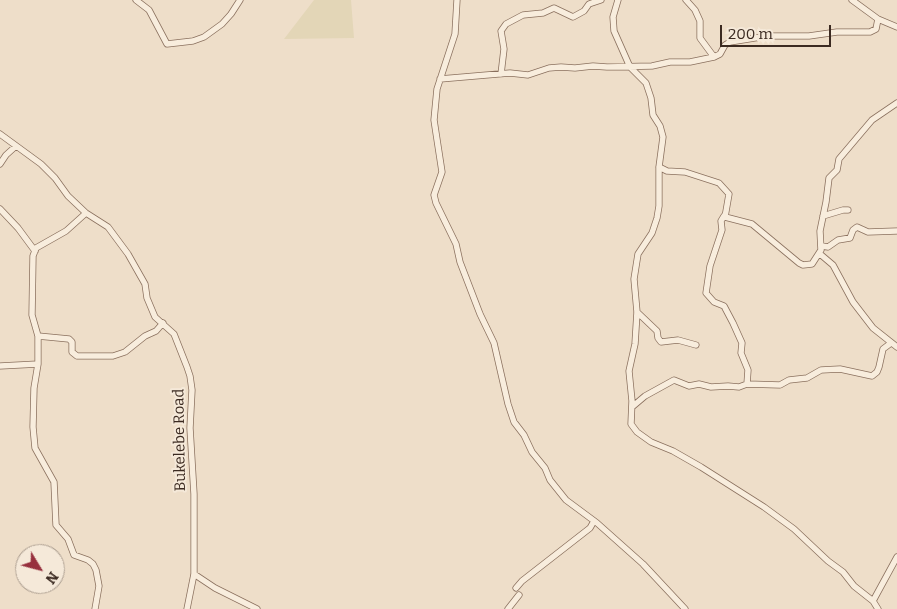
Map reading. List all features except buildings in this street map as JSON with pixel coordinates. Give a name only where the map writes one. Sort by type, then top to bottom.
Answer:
[{"type":"street","points":[[136,0],[152,15],[167,44],[193,41],[204,37],[222,24],[240,0]]},
{"type":"street","points":[[457,0],[455,34],[436,89],[435,137],[442,172],[434,195],[456,244],[460,262],[480,314],[494,343],[514,422],[532,452],[545,468],[550,480],[566,500],[594,521],[643,564],[685,609]]},
{"type":"street","points":[[501,74],[504,49],[501,31],[506,24],[523,15],[543,13],[554,8],[572,16],[584,10],[589,4],[601,0]]},
{"type":"street","points":[[618,0],[613,17],[613,28],[630,67],[646,83],[652,98],[653,116],[662,132],[663,142],[659,167],[659,206],[657,218],[652,233],[638,254],[634,279],[636,312],[635,344],[630,364],[631,424],[637,432],[652,442],[673,451],[770,511],[794,529],[873,601],[878,609]]},
{"type":"street","points":[[686,0],[695,10],[700,20],[700,38],[712,51],[714,57]]},
{"type":"street","points":[[852,0],[878,19],[897,27]]},
{"type":"street","points":[[440,79],[501,74],[528,75],[549,68],[561,67],[630,67],[660,65],[670,62],[690,62],[714,57],[720,54],[725,45],[730,42],[767,36],[809,36],[837,32],[870,32],[875,30],[878,19]]},
{"type":"street","points":[[724,216],[729,219],[752,224],[802,265],[812,264],[820,254],[822,246],[820,231],[829,178],[837,170],[839,159],[872,120],[897,104]]},
{"type":"street","name":"Bukelebe Road","points":[[0,134],[41,164],[55,178],[68,196],[86,213],[108,227],[128,254],[145,284],[147,298],[155,317],[174,334],[192,384],[190,428],[194,488],[194,574],[187,609]]},
{"type":"street","points":[[0,164],[16,146]]},
{"type":"street","points":[[659,167],[673,172],[685,172],[712,180],[722,186],[728,194],[724,216],[721,221],[722,230],[710,266],[706,293],[714,302],[724,306],[733,322],[742,343],[742,353],[748,370],[747,384]]},
{"type":"street","points":[[0,208],[35,251]]},
{"type":"street","points":[[823,216],[848,210]]},
{"type":"street","points":[[86,213],[66,232],[39,246],[33,256],[32,315],[38,336],[38,364],[34,388],[32,427],[35,448],[54,482],[56,525],[68,539],[74,555],[88,560],[96,570],[99,586],[94,609]]},
{"type":"street","points":[[822,246],[828,246],[838,240],[850,238],[853,230],[857,227],[868,232],[897,231]]},
{"type":"street","points":[[820,254],[833,265],[849,296],[870,324],[897,347]]},
{"type":"street","points":[[636,312],[657,331],[661,342],[678,340],[696,345]]},
{"type":"street","points":[[38,336],[70,339],[72,342],[72,352],[77,356],[113,356],[125,352],[145,336],[156,331],[163,323]]},
{"type":"street","points":[[632,407],[645,396],[674,380],[689,386],[699,384],[711,387],[739,387],[747,384],[780,385],[789,380],[807,378],[821,370],[840,370],[872,376],[880,367],[883,349],[891,343]]},
{"type":"street","points":[[0,366],[38,364]]},
{"type":"street","points":[[516,588],[522,581],[590,528],[594,521]]},
{"type":"street","points":[[873,601],[897,557]]},
{"type":"street","points":[[194,574],[215,588],[257,609]]},
{"type":"street","points":[[508,609],[519,595]]},
{"type":"shaded area","points":[[314,0],[351,0],[354,38],[284,39]]}]
